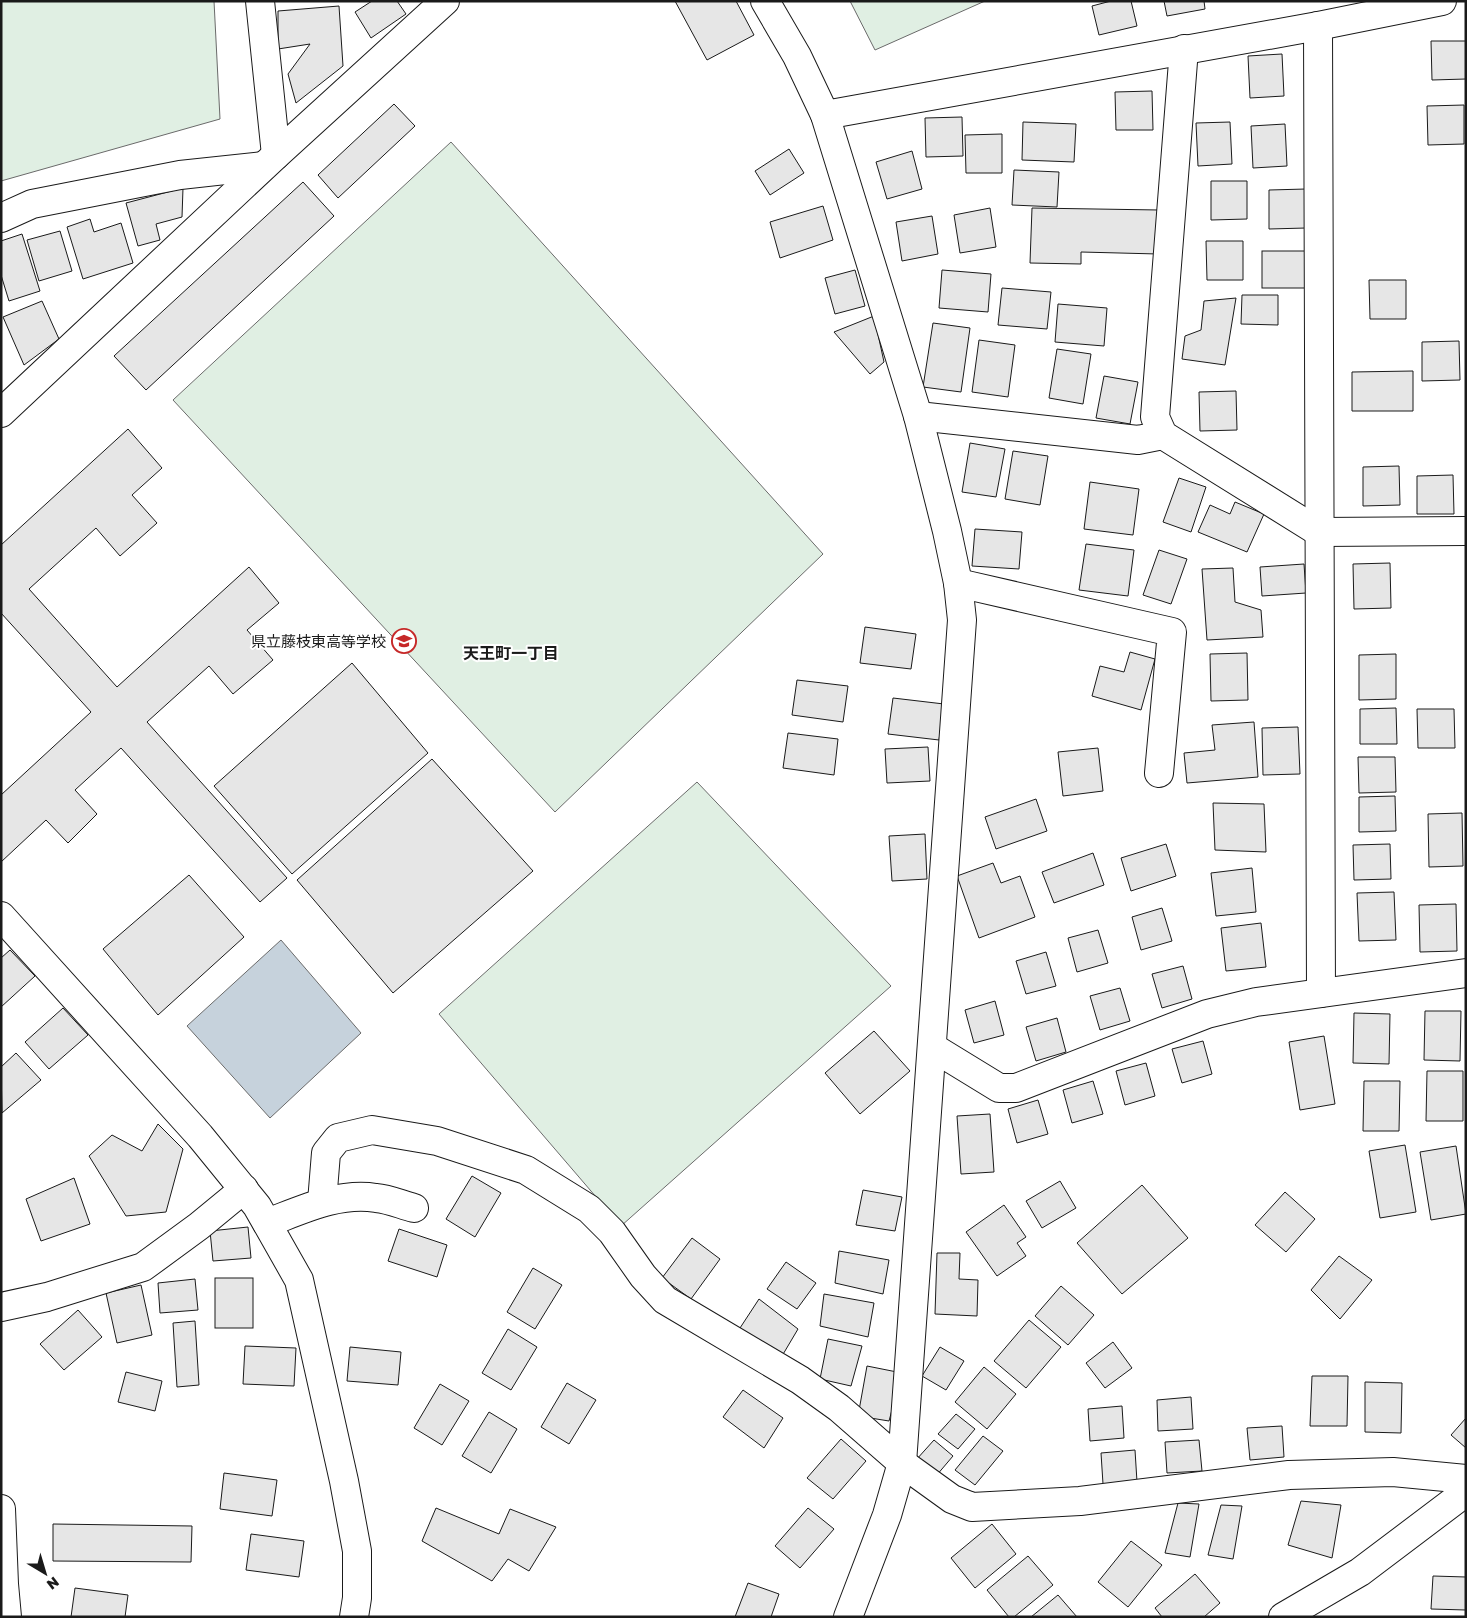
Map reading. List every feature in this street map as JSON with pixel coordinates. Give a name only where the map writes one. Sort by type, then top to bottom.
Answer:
[{"type":"street","points":[[260,1],[270,160]]},
{"type":"street","points":[[1,413],[270,160],[445,1]]},
{"type":"street","points":[[765,1],[797,56],[824,114],[918,416],[947,531],[958,583],[962,620],[902,1462],[887,1515],[848,1617]]},
{"type":"street","points":[[824,114],[1318,26],[1442,1]]},
{"type":"street","points":[[1318,26],[1321,993]]},
{"type":"street","points":[[1184,49],[1155,417],[1162,435],[1319,532],[1466,531]]},
{"type":"street","points":[[1,218],[32,204],[180,175],[270,160]]},
{"type":"street","points":[[918,416],[1138,440],[1162,435]]},
{"type":"street","points":[[958,583],[1172,632],[1158,773]]},
{"type":"street","points":[[1,916],[200,1136],[244,1190],[267,1223],[299,1280],[344,1481],[357,1551],[357,1598],[354,1617]]},
{"type":"street","points":[[932,1047],[999,1088],[1016,1088],[1207,1014],[1256,1002],[1466,973]]},
{"type":"street","points":[[322,1202],[326,1153],[338,1138],[372,1130],[437,1141],[526,1170],[589,1209],[612,1232],[643,1276],[665,1300],[800,1380],[839,1408],[902,1462],[952,1499],[972,1507],[1080,1501],[1289,1475],[1393,1472],[1466,1479]]},
{"type":"street","points":[[1,1307],[47,1297],[143,1267],[244,1190]]},
{"type":"street","points":[[267,1223],[322,1202],[345,1198],[376,1197],[414,1208]]},
{"type":"street","points":[[1283,1617],[1360,1572],[1466,1492]]},
{"type":"street","points":[[1,1509],[7,1617]]},
{"type":"green space","points":[[1,1],[214,1],[220,119],[1,181]]},
{"type":"green space","points":[[850,1],[985,1],[875,50]]},
{"type":"green space","points":[[451,142],[823,554],[555,812],[173,400]]},
{"type":"green space","points":[[697,782],[891,986],[621,1226],[439,1014]]},
{"type":"shaded area","points":[[281,940],[361,1033],[270,1118],[187,1026]]},
{"type":"building","points":[[372,1],[397,1],[406,14],[371,38],[355,12]]},
{"type":"building","points":[[675,1],[736,1],[754,35],[707,60]]},
{"type":"building","points":[[1111,1],[1131,1],[1137,26],[1099,35],[1092,6]]},
{"type":"building","points":[[1164,1],[1204,1],[1205,9],[1167,16]]},
{"type":"building","points":[[339,6],[343,66],[296,103],[288,74],[310,44],[278,49],[278,11]]},
{"type":"building","points":[[1431,41],[1466,41],[1466,79],[1432,80]]},
{"type":"building","points":[[1282,54],[1284,96],[1250,98],[1248,56]]},
{"type":"building","points":[[1152,91],[1153,130],[1116,130],[1115,92]]},
{"type":"building","points":[[394,104],[415,126],[338,198],[318,175]]},
{"type":"building","points":[[1464,105],[1464,144],[1428,145],[1427,106]]},
{"type":"building","points":[[962,117],[963,156],[926,157],[925,118]]},
{"type":"building","points":[[1023,122],[1076,124],[1074,162],[1022,160]]},
{"type":"building","points":[[1230,122],[1232,164],[1198,166],[1196,123]]},
{"type":"building","points":[[1285,124],[1287,166],[1253,168],[1251,126]]},
{"type":"building","points":[[1002,134],[1002,173],[966,173],[965,135]]},
{"type":"building","points":[[789,149],[804,173],[770,195],[755,171]]},
{"type":"building","points":[[912,151],[922,189],[887,199],[876,162]]},
{"type":"building","points":[[1014,170],[1059,172],[1057,207],[1012,205]]},
{"type":"building","points":[[1211,181],[1247,181],[1247,219],[1211,220]]},
{"type":"building","points":[[303,182],[334,216],[146,390],[114,356]]},
{"type":"building","points":[[183,188],[182,217],[156,224],[160,240],[138,246],[126,203]]},
{"type":"building","points":[[1306,189],[1306,228],[1269,229],[1269,190]]},
{"type":"building","points":[[823,206],[833,240],[780,258],[770,222]]},
{"type":"building","points":[[990,208],[996,247],[960,253],[954,215]]},
{"type":"building","points":[[1032,208],[1159,210],[1158,254],[1081,252],[1081,264],[1030,263]]},
{"type":"building","points":[[932,216],[938,254],[902,261],[896,222]]},
{"type":"building","points":[[90,219],[94,232],[121,223],[133,263],[83,279],[67,227]]},
{"type":"building","points":[[60,231],[72,271],[39,281],[27,240]]},
{"type":"building","points":[[22,234],[40,291],[9,301],[1,275],[1,241]]},
{"type":"building","points":[[1206,241],[1243,241],[1243,280],[1207,280]]},
{"type":"building","points":[[1262,251],[1307,251],[1307,288],[1262,288]]},
{"type":"building","points":[[855,270],[865,306],[835,314],[825,278]]},
{"type":"building","points":[[942,270],[991,274],[988,312],[939,308]]},
{"type":"building","points":[[1369,280],[1406,280],[1406,319],[1370,319]]},
{"type":"building","points":[[1002,288],[1051,292],[1047,329],[998,325]]},
{"type":"building","points":[[1242,295],[1278,295],[1278,325],[1241,324]]},
{"type":"building","points":[[1236,298],[1225,365],[1182,359],[1185,336],[1201,330],[1204,301]]},
{"type":"building","points":[[42,301],[59,339],[24,365],[3,317]]},
{"type":"building","points":[[1058,304],[1107,308],[1104,346],[1055,342]]},
{"type":"building","points":[[874,316],[884,362],[870,374],[834,332]]},
{"type":"building","points":[[933,323],[970,328],[961,392],[923,387]]},
{"type":"building","points":[[979,340],[1015,345],[1008,397],[972,392]]},
{"type":"building","points":[[1459,341],[1460,380],[1422,381],[1422,342]]},
{"type":"building","points":[[1057,349],[1091,354],[1083,404],[1049,398]]},
{"type":"building","points":[[1413,371],[1413,411],[1352,411],[1352,372]]},
{"type":"building","points":[[1104,376],[1138,382],[1130,424],[1096,418]]},
{"type":"building","points":[[1236,391],[1237,430],[1200,431],[1199,392]]},
{"type":"building","points":[[128,429],[162,468],[132,495],[157,523],[120,556],[96,528],[29,589],[117,687],[249,567],[279,603],[247,630],[273,660],[233,694],[209,666],[147,722],[287,878],[260,902],[121,748],[75,790],[97,814],[68,843],[46,820],[1,862],[1,795],[91,712],[1,613],[1,545]]},
{"type":"building","points":[[970,443],[1005,449],[996,497],[962,492]]},
{"type":"building","points":[[1013,451],[1048,456],[1040,505],[1005,499]]},
{"type":"building","points":[[1399,466],[1400,505],[1363,506],[1363,467]]},
{"type":"building","points":[[1453,475],[1454,514],[1417,514],[1417,476]]},
{"type":"building","points":[[1179,478],[1206,487],[1191,532],[1163,522]]},
{"type":"building","points":[[1090,482],[1139,489],[1133,535],[1084,529]]},
{"type":"building","points":[[1235,502],[1264,514],[1247,552],[1198,532],[1210,505],[1230,514]]},
{"type":"building","points":[[975,529],[1022,532],[1019,569],[972,566]]},
{"type":"building","points":[[1086,544],[1134,550],[1128,596],[1079,590]]},
{"type":"building","points":[[1159,550],[1187,559],[1171,604],[1143,595]]},
{"type":"building","points":[[1390,563],[1391,608],[1354,609],[1353,564]]},
{"type":"building","points":[[1304,564],[1306,593],[1262,596],[1260,567]]},
{"type":"building","points":[[1233,568],[1235,602],[1261,610],[1263,637],[1207,640],[1202,569]]},
{"type":"building","points":[[865,627],[916,634],[911,669],[860,663]]},
{"type":"building","points":[[1130,652],[1155,659],[1141,710],[1092,696],[1100,666],[1124,672]]},
{"type":"building","points":[[1247,653],[1248,700],[1211,701],[1210,654]]},
{"type":"building","points":[[1396,654],[1396,699],[1359,700],[1359,655]]},
{"type":"building","points":[[352,663],[428,753],[292,874],[214,786]]},
{"type":"building","points":[[797,680],[848,686],[843,722],[792,715]]},
{"type":"building","points":[[893,698],[944,704],[939,740],[888,734]]},
{"type":"building","points":[[1396,708],[1397,744],[1360,744],[1360,709]]},
{"type":"building","points":[[1417,709],[1454,709],[1455,748],[1418,748]]},
{"type":"building","points":[[1254,722],[1258,777],[1187,783],[1184,753],[1215,750],[1212,725]]},
{"type":"building","points":[[1298,727],[1300,774],[1263,775],[1262,728]]},
{"type":"building","points":[[788,733],[838,739],[834,775],[783,768]]},
{"type":"building","points":[[928,747],[930,781],[887,783],[885,749]]},
{"type":"building","points":[[1098,748],[1103,791],[1063,796],[1058,752]]},
{"type":"building","points":[[1358,757],[1395,757],[1396,792],[1359,793]]},
{"type":"building","points":[[432,759],[533,871],[393,993],[297,880]]},
{"type":"building","points":[[1395,796],[1396,831],[1359,832],[1359,797]]},
{"type":"building","points":[[1036,799],[1047,831],[996,849],[985,817]]},
{"type":"building","points":[[1213,803],[1264,804],[1266,852],[1215,850]]},
{"type":"building","points":[[1462,813],[1463,866],[1429,867],[1428,814]]},
{"type":"building","points":[[925,834],[927,879],[892,881],[889,836]]},
{"type":"building","points":[[1166,844],[1176,876],[1131,891],[1121,858]]},
{"type":"building","points":[[1390,844],[1391,879],[1354,880],[1353,845]]},
{"type":"building","points":[[1093,853],[1104,885],[1054,903],[1042,872]]},
{"type":"building","points":[[993,863],[1001,883],[1020,876],[1035,917],[979,938],[957,876]]},
{"type":"building","points":[[1252,868],[1256,912],[1216,916],[1211,873]]},
{"type":"building","points":[[189,875],[244,937],[158,1015],[103,949]]},
{"type":"building","points":[[1394,892],[1396,940],[1359,941],[1357,893]]},
{"type":"building","points":[[1456,904],[1457,951],[1420,952],[1419,905]]},
{"type":"building","points":[[1162,908],[1172,941],[1141,950],[1132,917]]},
{"type":"building","points":[[1261,923],[1266,967],[1226,971],[1221,928]]},
{"type":"building","points":[[1098,930],[1108,963],[1077,972],[1068,938]]},
{"type":"building","points":[[10,950],[35,976],[1,1007],[1,958]]},
{"type":"building","points":[[1046,952],[1056,986],[1026,994],[1016,961]]},
{"type":"building","points":[[1183,966],[1192,999],[1162,1008],[1152,974]]},
{"type":"building","points":[[1120,988],[1130,1021],[1100,1030],[1090,996]]},
{"type":"building","points":[[995,1001],[1004,1035],[974,1043],[965,1010]]},
{"type":"building","points":[[63,1008],[88,1035],[49,1069],[25,1042]]},
{"type":"building","points":[[1425,1011],[1461,1011],[1460,1061],[1424,1060]]},
{"type":"building","points":[[1354,1013],[1390,1014],[1389,1064],[1353,1063]]},
{"type":"building","points":[[1057,1018],[1066,1052],[1036,1061],[1026,1027]]},
{"type":"building","points":[[874,1031],[910,1071],[860,1114],[825,1073]]},
{"type":"building","points":[[1324,1036],[1335,1104],[1300,1110],[1289,1042]]},
{"type":"building","points":[[1203,1041],[1212,1074],[1182,1083],[1172,1049]]},
{"type":"building","points":[[16,1053],[41,1080],[2,1113],[1,1067]]},
{"type":"building","points":[[1146,1063],[1155,1096],[1125,1105],[1116,1071]]},
{"type":"building","points":[[1427,1071],[1463,1071],[1463,1121],[1426,1121]]},
{"type":"building","points":[[1093,1081],[1103,1114],[1072,1123],[1063,1090]]},
{"type":"building","points":[[1364,1081],[1400,1081],[1399,1131],[1363,1131]]},
{"type":"building","points":[[1038,1100],[1048,1134],[1017,1143],[1008,1109]]},
{"type":"building","points":[[990,1114],[994,1172],[961,1174],[957,1116]]},
{"type":"building","points":[[158,1124],[183,1149],[166,1212],[126,1216],[89,1156],[112,1135],[142,1151]]},
{"type":"building","points":[[1405,1145],[1416,1212],[1380,1218],[1369,1151]]},
{"type":"building","points":[[1456,1146],[1466,1214],[1431,1220],[1420,1152]]},
{"type":"building","points":[[472,1176],[501,1193],[475,1237],[446,1219]]},
{"type":"building","points":[[74,1178],[90,1224],[41,1241],[26,1199]]},
{"type":"building","points":[[1060,1181],[1076,1208],[1042,1228],[1026,1201]]},
{"type":"building","points":[[1142,1185],[1188,1238],[1122,1294],[1077,1243]]},
{"type":"building","points":[[863,1190],[902,1197],[895,1231],[856,1225]]},
{"type":"building","points":[[1285,1192],[1315,1219],[1286,1252],[1255,1225]]},
{"type":"building","points":[[1004,1205],[1026,1237],[1017,1243],[1026,1256],[997,1276],[966,1232]]},
{"type":"building","points":[[248,1227],[251,1258],[213,1261],[210,1231]]},
{"type":"building","points":[[399,1229],[447,1245],[437,1277],[388,1261]]},
{"type":"building","points":[[692,1238],[720,1259],[691,1299],[662,1278]]},
{"type":"building","points":[[839,1251],[889,1260],[883,1294],[835,1283]]},
{"type":"building","points":[[937,1253],[960,1253],[959,1279],[978,1280],[977,1316],[935,1314]]},
{"type":"building","points":[[1339,1256],[1372,1280],[1340,1319],[1311,1290]]},
{"type":"building","points":[[786,1262],[816,1283],[797,1309],[767,1289]]},
{"type":"building","points":[[533,1268],[562,1285],[535,1329],[507,1312]]},
{"type":"building","points":[[215,1278],[253,1278],[253,1328],[215,1328]]},
{"type":"building","points":[[195,1279],[198,1310],[160,1313],[158,1283]]},
{"type":"building","points":[[141,1285],[152,1335],[117,1343],[106,1293]]},
{"type":"building","points":[[1061,1286],[1094,1315],[1068,1345],[1035,1316]]},
{"type":"building","points":[[824,1294],[874,1303],[868,1337],[820,1326]]},
{"type":"building","points":[[759,1299],[798,1329],[782,1356],[740,1328]]},
{"type":"building","points":[[78,1310],[102,1337],[64,1370],[40,1344]]},
{"type":"building","points":[[1029,1320],[1061,1347],[1026,1388],[994,1361]]},
{"type":"building","points":[[195,1321],[199,1385],[177,1387],[173,1323]]},
{"type":"building","points":[[508,1329],[537,1347],[511,1390],[482,1373]]},
{"type":"building","points":[[828,1339],[862,1346],[851,1386],[820,1379]]},
{"type":"building","points":[[1113,1342],[1132,1368],[1105,1388],[1086,1363]]},
{"type":"building","points":[[245,1346],[296,1348],[294,1386],[243,1384]]},
{"type":"building","points":[[350,1347],[401,1352],[398,1385],[347,1381]]},
{"type":"building","points":[[940,1347],[964,1361],[946,1390],[922,1376]]},
{"type":"building","points":[[867,1366],[902,1373],[889,1421],[858,1416]]},
{"type":"building","points":[[984,1367],[1016,1394],[987,1429],[955,1402]]},
{"type":"building","points":[[126,1372],[162,1381],[155,1411],[118,1402]]},
{"type":"building","points":[[1312,1376],[1348,1376],[1347,1426],[1310,1426]]},
{"type":"building","points":[[1365,1382],[1402,1383],[1401,1433],[1365,1432]]},
{"type":"building","points":[[567,1383],[596,1400],[569,1444],[541,1427]]},
{"type":"building","points":[[440,1384],[469,1401],[442,1445],[414,1428]]},
{"type":"building","points":[[743,1390],[783,1418],[764,1448],[723,1417]]},
{"type":"building","points":[[1191,1397],[1193,1429],[1158,1431],[1157,1400]]},
{"type":"building","points":[[1122,1406],[1124,1438],[1090,1441],[1088,1409]]},
{"type":"building","points":[[489,1412],[517,1429],[491,1473],[462,1456]]},
{"type":"building","points":[[956,1414],[975,1429],[958,1449],[938,1434]]},
{"type":"building","points":[[1466,1418],[1466,1448],[1451,1435]]},
{"type":"building","points":[[1282,1426],[1284,1457],[1250,1460],[1247,1428]]},
{"type":"building","points":[[983,1436],[1003,1451],[975,1485],[955,1470]]},
{"type":"building","points":[[841,1439],[866,1461],[833,1499],[807,1478]]},
{"type":"building","points":[[934,1440],[953,1456],[936,1476],[916,1460]]},
{"type":"building","points":[[1199,1440],[1202,1471],[1167,1473],[1165,1442]]},
{"type":"building","points":[[1135,1450],[1137,1482],[1103,1484],[1101,1453]]},
{"type":"building","points":[[224,1473],[277,1480],[272,1516],[220,1509]]},
{"type":"building","points":[[1301,1501],[1341,1505],[1332,1558],[1288,1545]]},
{"type":"building","points":[[1178,1503],[1199,1504],[1190,1557],[1165,1553]]},
{"type":"building","points":[[1221,1505],[1242,1506],[1233,1559],[1208,1555]]},
{"type":"building","points":[[436,1508],[499,1534],[510,1509],[556,1527],[529,1571],[508,1559],[492,1581],[422,1541]]},
{"type":"building","points":[[808,1508],[834,1529],[800,1568],[775,1546]]},
{"type":"building","points":[[53,1524],[192,1526],[191,1562],[53,1561]]},
{"type":"building","points":[[992,1524],[1016,1554],[975,1588],[951,1558]]},
{"type":"building","points":[[251,1534],[304,1541],[299,1577],[246,1570]]},
{"type":"building","points":[[1131,1541],[1162,1565],[1128,1607],[1098,1582]]},
{"type":"building","points":[[1028,1556],[1053,1585],[1014,1617],[1009,1617],[987,1590]]},
{"type":"building","points":[[1195,1574],[1220,1603],[1204,1617],[1162,1617],[1155,1608]]},
{"type":"building","points":[[1433,1576],[1466,1577],[1466,1610],[1431,1609]]},
{"type":"building","points":[[748,1583],[779,1594],[771,1617],[735,1617]]},
{"type":"building","points":[[75,1588],[128,1595],[125,1617],[71,1617]]},
{"type":"building","points":[[1058,1595],[1077,1617],[1031,1617]]},
{"type":"place","name":"県立藤枝東高等学校","points":[[404,641]]},
{"type":"district","name":"天王町一丁目","points":[[511,653]]}]
